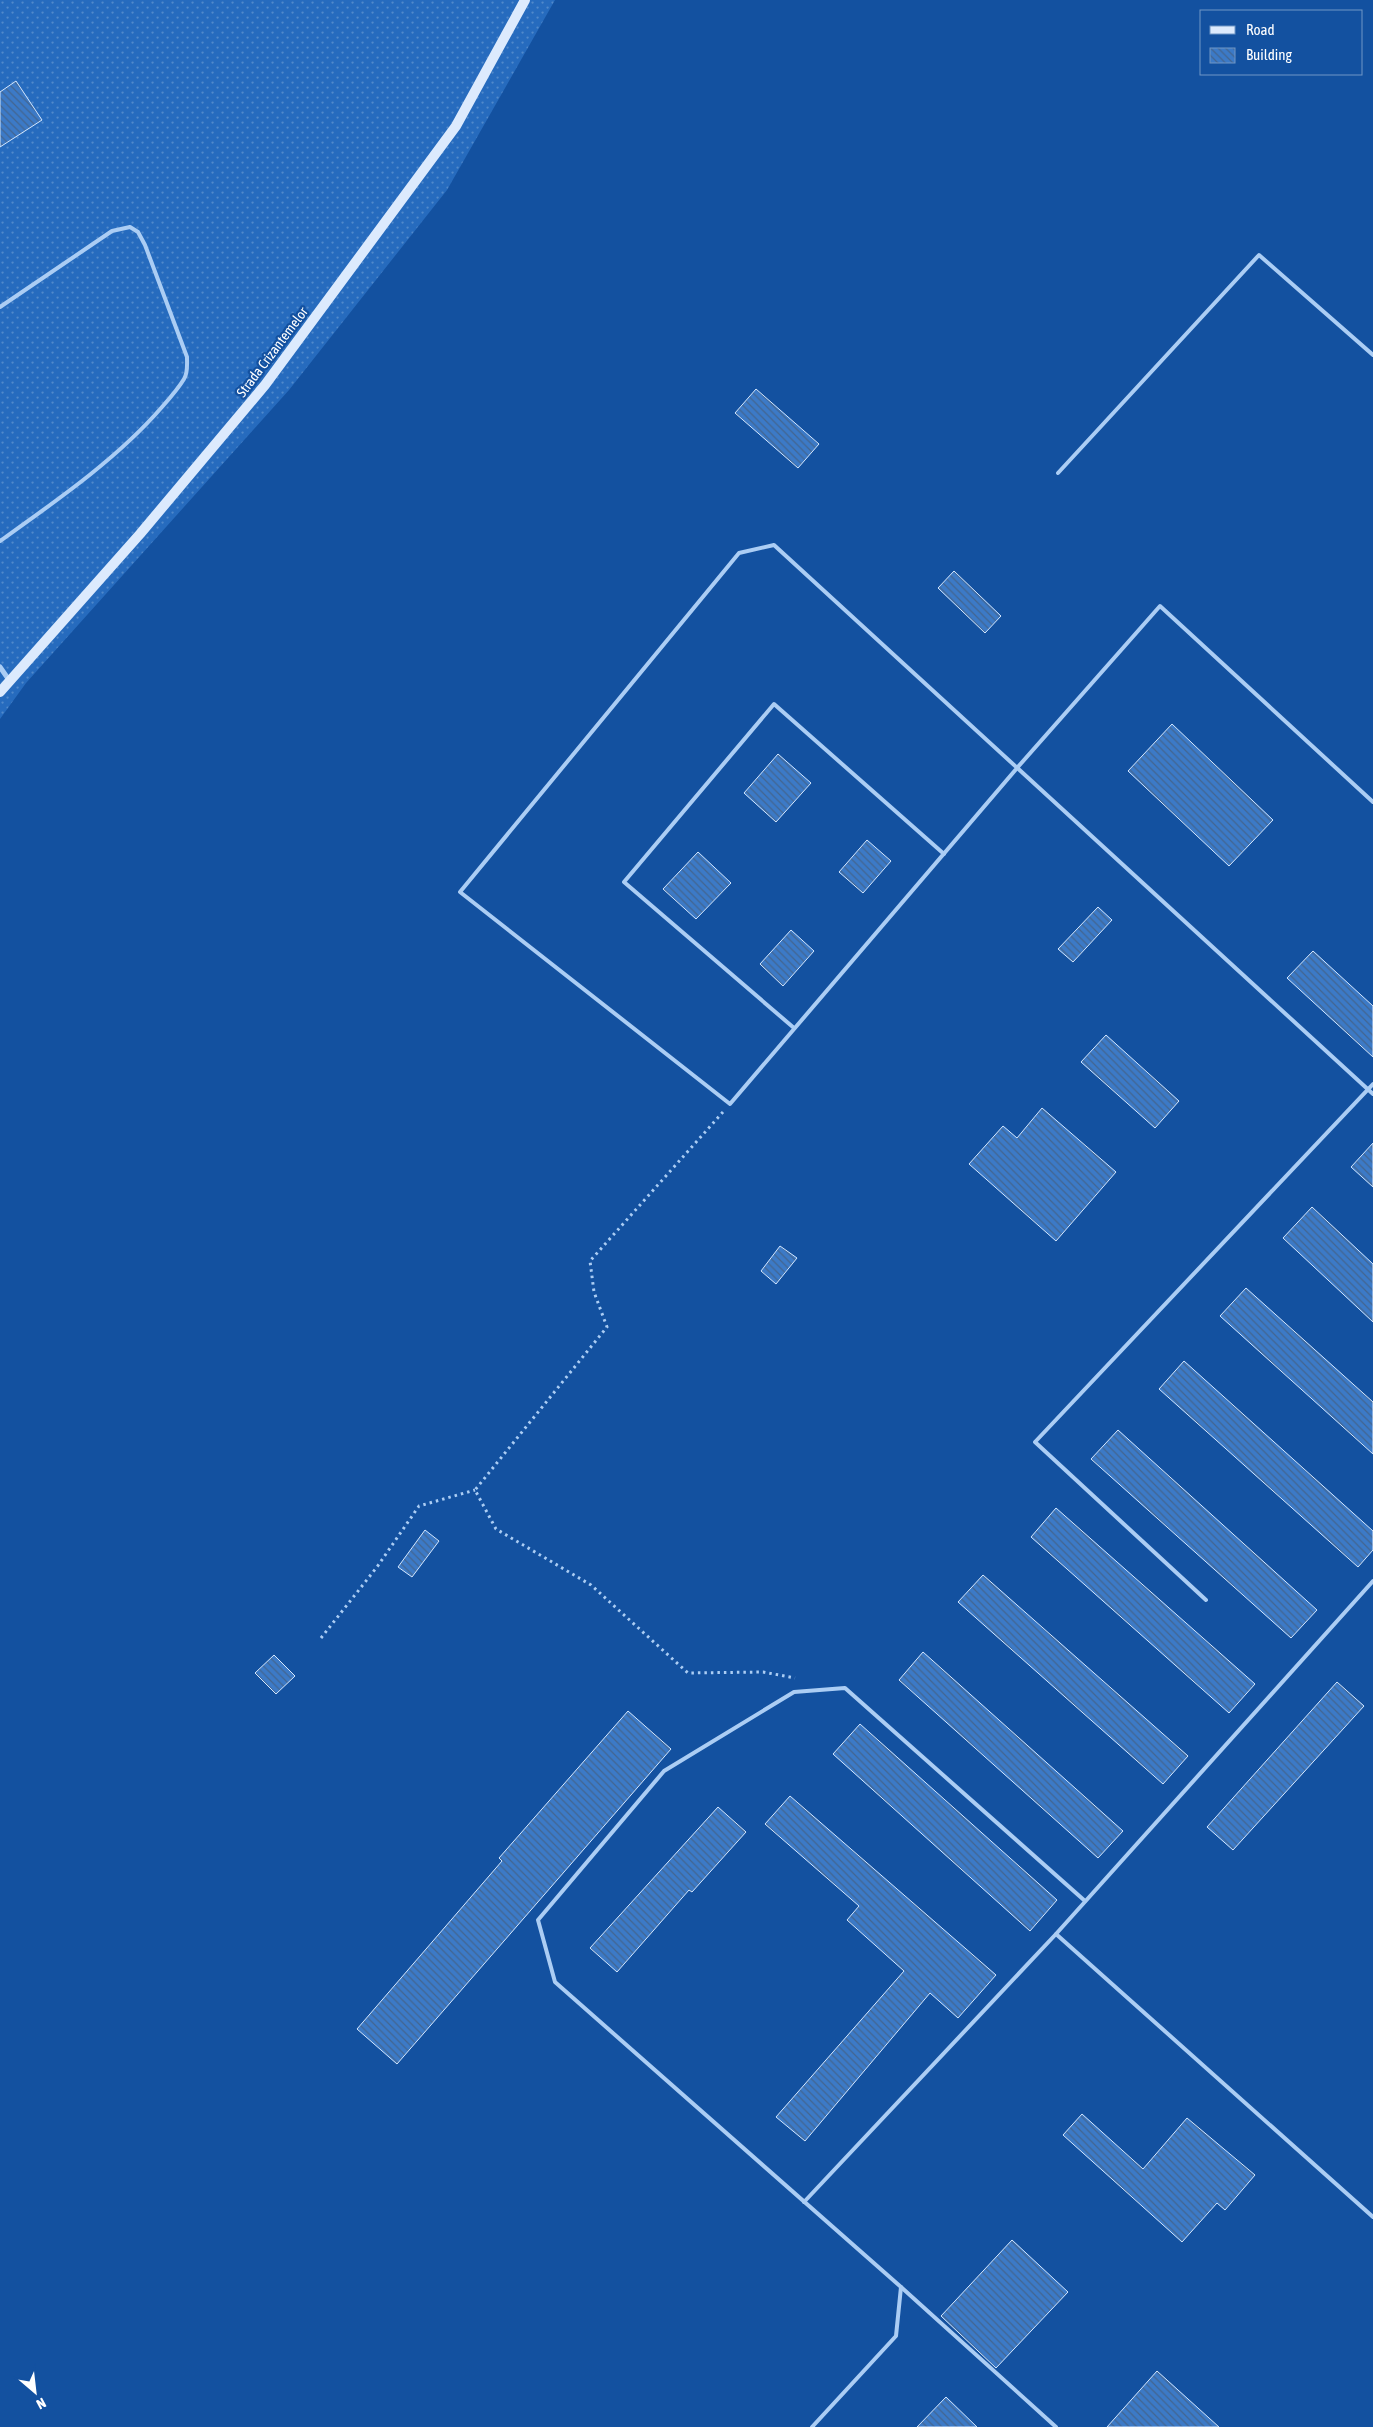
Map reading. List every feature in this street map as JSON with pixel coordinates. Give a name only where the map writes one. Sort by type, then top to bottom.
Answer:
[{"type":"street","name":"Strada Crizantemelor","points":[[0,692],[140,534],[266,386],[456,126],[525,0]]},
{"type":"street","points":[[0,667],[9,680]]},
{"type":"lane","points":[[0,307],[112,232],[130,227],[138,232],[145,245],[187,357],[187,368],[185,378],[174,393],[129,441],[0,541]]},
{"type":"lane","points":[[1058,473],[1259,255],[1373,355]]},
{"type":"lane","points":[[1373,802],[1160,606],[1017,768],[730,1104],[460,892],[739,553],[774,545],[1017,768],[1368,1090],[1373,1094]]},
{"type":"lane","points":[[794,1028],[624,882],[774,704],[944,854]]},
{"type":"lane","points":[[1206,1600],[1035,1442],[1373,1084]]},
{"type":"lane","points":[[804,2202],[1056,1934],[1373,1580]]},
{"type":"lane","points":[[1056,2427],[901,2287],[555,1982],[538,1920],[664,1772],[794,1692],[845,1688],[1085,1901]]},
{"type":"lane","points":[[1056,1934],[1373,2217]]},
{"type":"lane","points":[[812,2427],[896,2336],[901,2287]]},
{"type":"path","points":[[321,1638],[377,1567],[419,1506],[475,1490],[607,1327],[594,1292],[590,1261],[730,1104]]},
{"type":"path","points":[[475,1490],[496,1529],[591,1585],[688,1673],[762,1672],[799,1679]]},
{"type":"shaded area","points":[[0,0],[555,0],[447,190],[289,390],[26,683],[0,719]]},
{"type":"building","points":[[16,81],[42,120],[0,147],[0,92]]},
{"type":"building","points":[[756,389],[819,444],[798,468],[735,413]]},
{"type":"building","points":[[954,571],[1001,616],[985,633],[938,588]]},
{"type":"building","points":[[1172,724],[1273,820],[1229,866],[1128,771]]},
{"type":"building","points":[[778,754],[811,783],[776,822],[744,793]]},
{"type":"building","points":[[867,840],[891,861],[863,893],[839,872]]},
{"type":"building","points":[[698,852],[731,883],[696,919],[663,889]]},
{"type":"building","points":[[1098,907],[1112,920],[1073,962],[1058,949]]},
{"type":"building","points":[[791,930],[814,951],[783,986],[760,964]]},
{"type":"building","points":[[1313,951],[1373,1006],[1373,1057],[1287,978]]},
{"type":"building","points":[[1106,1035],[1179,1101],[1155,1128],[1081,1062]]},
{"type":"building","points":[[1042,1108],[1116,1172],[1056,1241],[969,1164],[1003,1126],[1017,1138]]},
{"type":"building","points":[[1373,1143],[1373,1187],[1351,1167]]},
{"type":"building","points":[[1312,1207],[1373,1264],[1373,1322],[1283,1238]]},
{"type":"building","points":[[780,1246],[797,1258],[776,1284],[761,1271]]},
{"type":"building","points":[[1246,1288],[1373,1402],[1373,1454],[1220,1316]]},
{"type":"building","points":[[1184,1361],[1373,1531],[1373,1550],[1358,1567],[1159,1389]]},
{"type":"building","points":[[1118,1430],[1317,1610],[1291,1638],[1091,1459]]},
{"type":"building","points":[[1056,1508],[1255,1684],[1229,1713],[1031,1537]]},
{"type":"building","points":[[425,1530],[439,1541],[412,1577],[398,1567]]},
{"type":"building","points":[[983,1575],[1188,1756],[1163,1784],[958,1602]]},
{"type":"building","points":[[923,1652],[1123,1831],[1098,1858],[899,1680]]},
{"type":"building","points":[[274,1655],[295,1676],[276,1694],[255,1673]]},
{"type":"building","points":[[1337,1682],[1364,1706],[1233,1850],[1207,1827]]},
{"type":"building","points":[[628,1711],[671,1749],[397,2064],[357,2029],[502,1861],[499,1858]]},
{"type":"building","points":[[860,1724],[1057,1900],[1030,1931],[833,1754]]},
{"type":"building","points":[[790,1796],[996,1975],[958,2018],[930,1993],[805,2141],[776,2117],[904,1971],[847,1920],[859,1906],[765,1824]]},
{"type":"building","points":[[718,1807],[746,1832],[692,1892],[689,1890],[617,1972],[590,1948]]},
{"type":"building","points":[[1082,2114],[1143,2169],[1187,2118],[1255,2175],[1225,2210],[1217,2203],[1182,2242],[1063,2135]]},
{"type":"building","points":[[1012,2240],[1068,2292],[996,2368],[941,2316]]},
{"type":"building","points":[[1157,2371],[1219,2427],[1107,2427]]},
{"type":"building","points":[[946,2397],[977,2427],[917,2427]]}]
